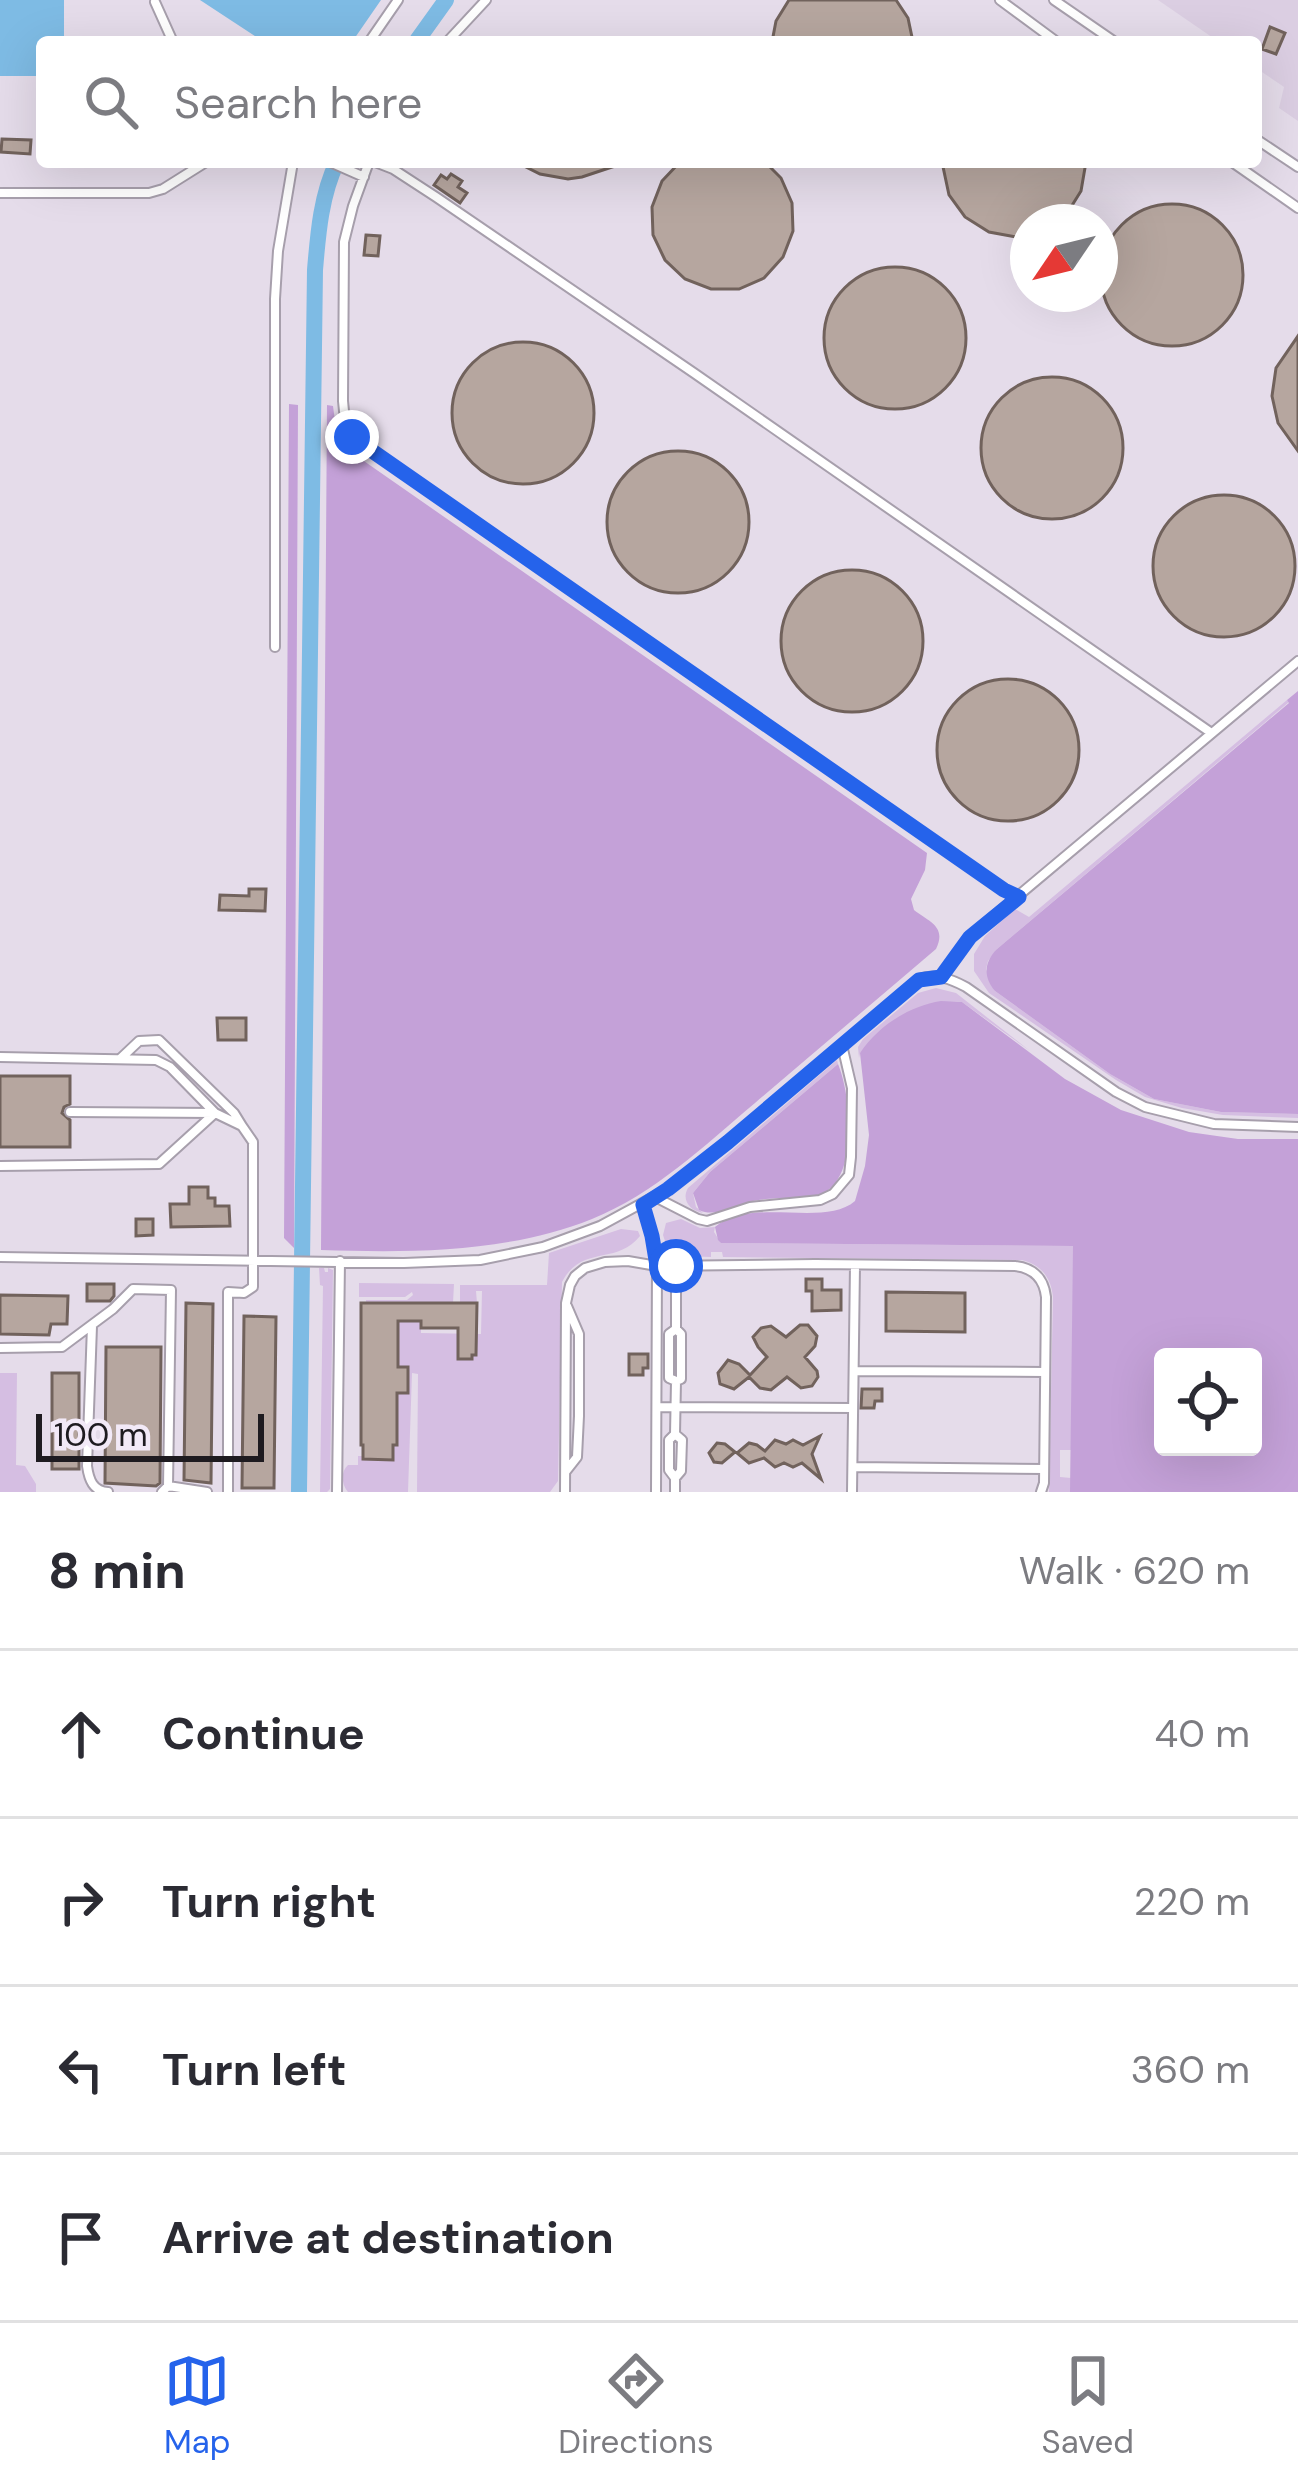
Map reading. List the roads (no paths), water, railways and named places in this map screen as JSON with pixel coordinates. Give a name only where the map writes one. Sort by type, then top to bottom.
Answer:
[{"type":"lane","points":[[373,36],[398,0]]},
{"type":"lane","points":[[453,36],[486,0]]},
{"type":"lane","points":[[1000,0],[1049,36]]},
{"type":"lane","points":[[1058,1],[1107,36]]},
{"type":"lane","points":[[155,2],[170,36]]},
{"type":"lane","points":[[1262,144],[1298,167]]},
{"type":"lane","points":[[0,193],[149,193],[196,168]]},
{"type":"lane","points":[[275,647],[275,299],[292,168]]},
{"type":"lane","points":[[344,168],[364,177]]},
{"type":"lane","points":[[369,168],[347,227],[343,259],[343,401],[352,437],[1019,897]]},
{"type":"lane","points":[[388,168],[694,373],[1210,732]]},
{"type":"lane","points":[[1241,168],[1298,208]]},
{"type":"lane","points":[[941,977],[970,937],[1298,661]]},
{"type":"lane","points":[[0,1257],[446,1262],[516,1254],[601,1226],[643,1205],[728,1142],[919,980],[941,977],[966,987],[1116,1092],[1145,1107],[1214,1124],[1298,1126]]},
{"type":"lane","points":[[120,1059],[140,1041],[159,1040],[234,1113],[254,1147],[253,1287],[248,1292],[228,1292],[228,1492]]},
{"type":"lane","points":[[655,1197],[707,1221],[750,1207],[820,1200],[833,1194],[849,1175],[851,1157],[852,1088],[842,1045]]},
{"type":"lane","points":[[0,1058],[163,1062],[215,1113],[242,1126]]},
{"type":"lane","points":[[70,1112],[215,1113]]},
{"type":"lane","points":[[0,1166],[159,1165],[215,1113]]},
{"type":"lane","points":[[643,1205],[657,1266],[656,1492]]},
{"type":"lane","points":[[337,1492],[340,1261]]},
{"type":"lane","points":[[565,1492],[570,1285],[586,1268],[628,1261],[657,1266],[1015,1266],[1034,1272],[1046,1297],[1041,1492]]},
{"type":"lane","points":[[853,1492],[854,1265]]},
{"type":"lane","points":[[675,1492],[682,1456],[682,1440],[675,1434],[676,1381],[681,1379],[676,1266]]},
{"type":"lane","points":[[0,1348],[62,1347],[133,1289],[171,1290],[165,1489],[207,1492]]},
{"type":"lane","points":[[92,1324],[87,1466],[94,1487],[108,1492]]},
{"type":"lane","points":[[854,1371],[1045,1372]]},
{"type":"lane","points":[[656,1406],[853,1408]]},
{"type":"lane","points":[[853,1467],[1044,1469]]},
{"type":"water","points":[[0,0],[64,0],[64,36],[36,36],[36,76],[0,76]]},
{"type":"water","points":[[200,0],[381,0],[356,36],[255,36]]},
{"type":"waterway","points":[[420,36],[446,0]]},
{"type":"waterway","points":[[299,1491],[315,270],[324,201],[335,168]]}]
